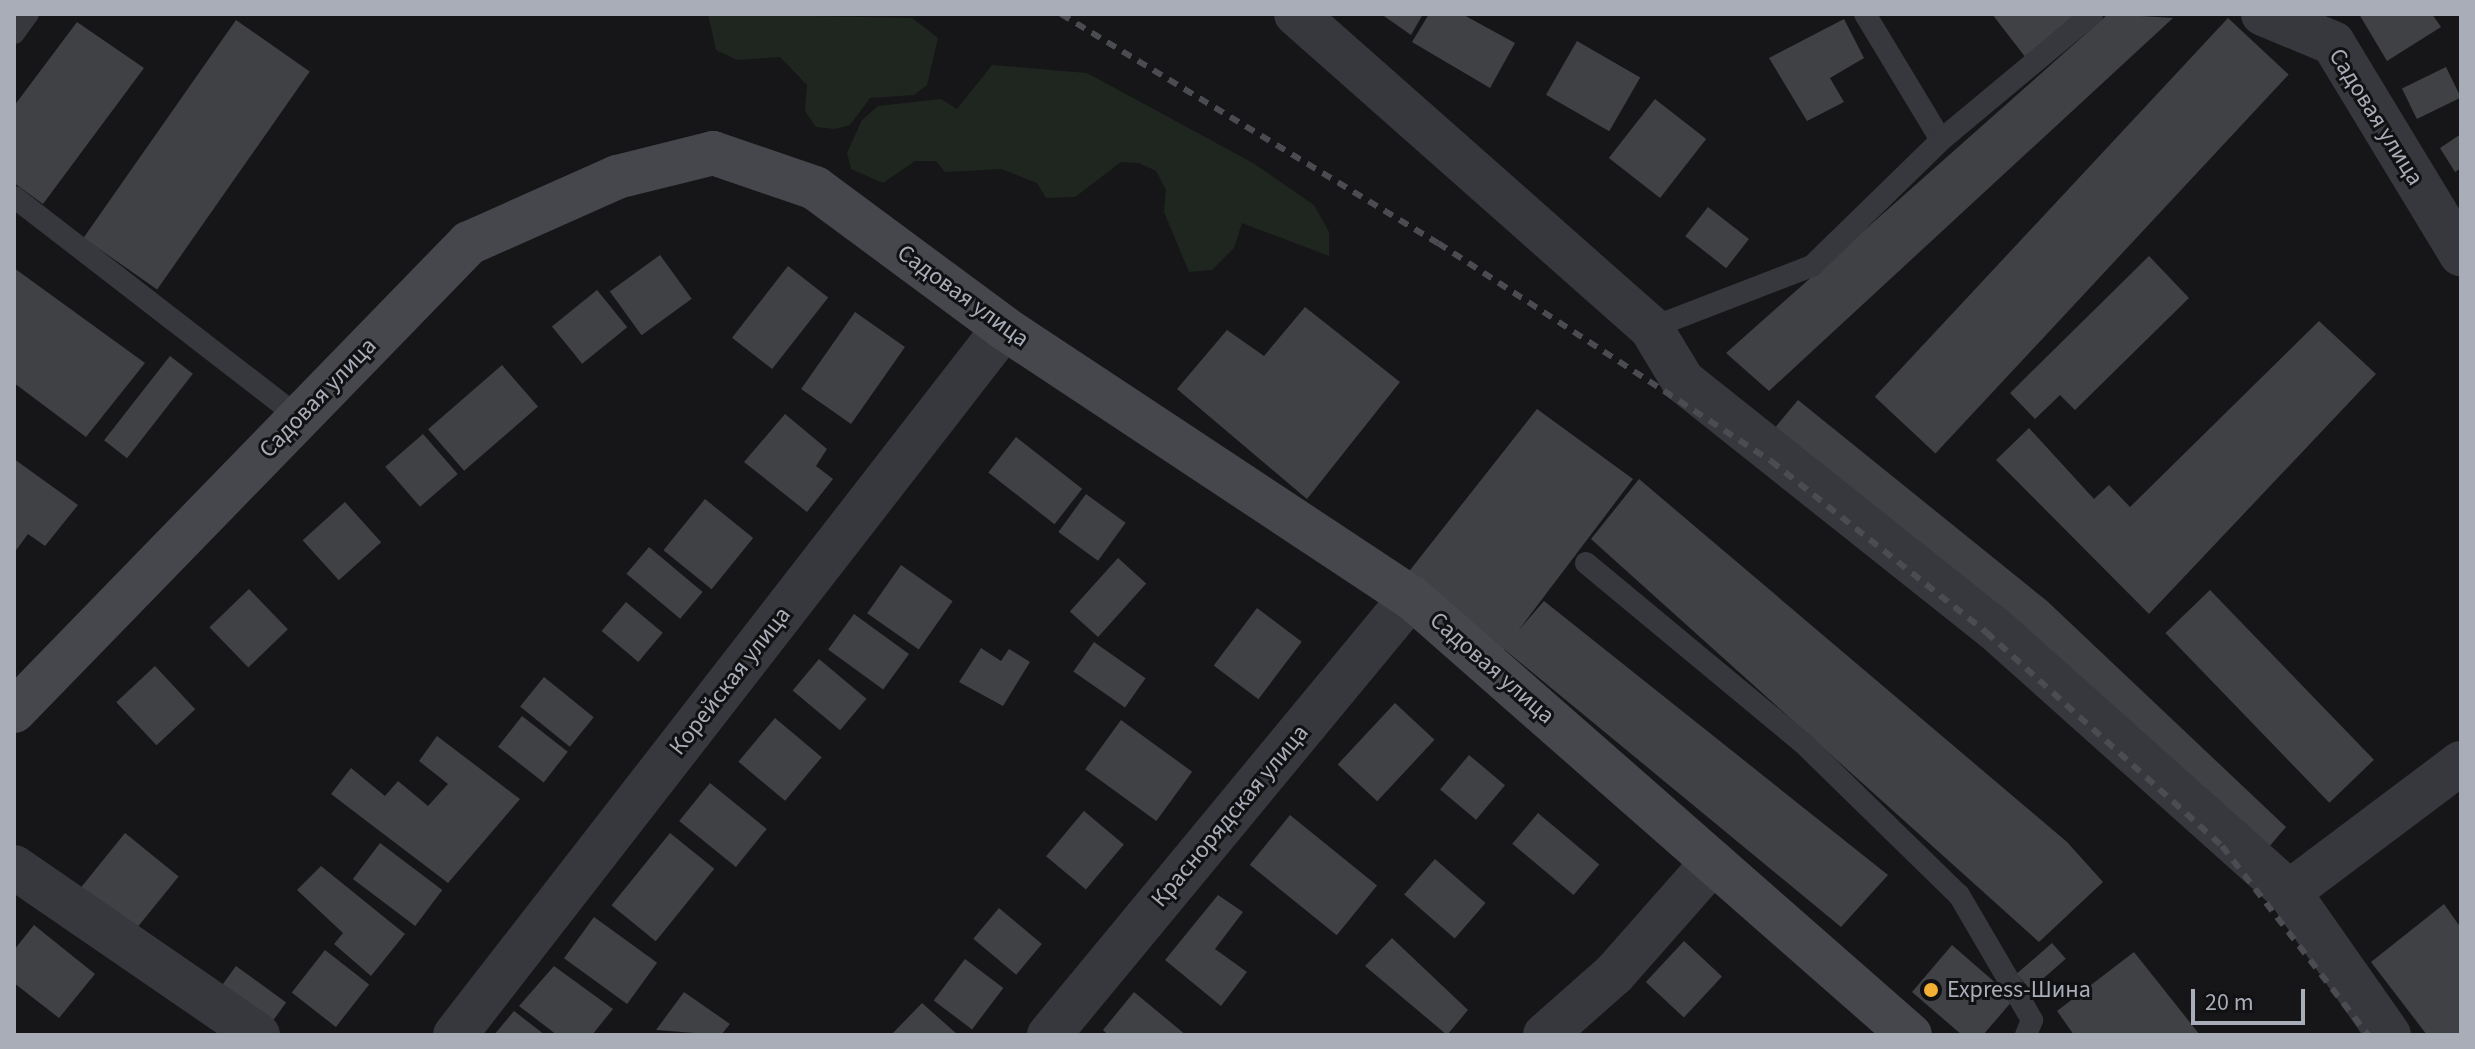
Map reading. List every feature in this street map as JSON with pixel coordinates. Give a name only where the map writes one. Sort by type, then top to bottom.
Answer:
[{"type":"street","points":[[1296,14],[1651,328],[1683,381],[1994,628],[2289,892],[2389,1035]]},
{"type":"street","name":"Садовая улица","points":[[2263,14],[2333,43],[2461,254]]},
{"type":"street","name":"Садовая улица","points":[[14,711],[469,243],[617,177],[713,153],[815,188],[1004,328],[1411,597],[1910,1035]]},
{"type":"street","name":"Корейская улица","points":[[455,1035],[1004,328]]},
{"type":"street","name":"Краснорядская улица","points":[[1049,1035],[1411,597]]},
{"type":"street","points":[[2289,892],[2461,763]]},
{"type":"street","points":[[1545,1035],[1615,973],[1713,862]]},
{"type":"street","points":[[14,867],[258,1035]]},
{"type":"lane","points":[[14,33],[28,14]]},
{"type":"lane","points":[[1865,14],[1941,140]]},
{"type":"lane","points":[[1651,328],[1812,266],[1941,140],[2092,14]]},
{"type":"lane","points":[[14,197],[299,417]]},
{"type":"lane","points":[[1586,563],[1803,743],[1959,895],[2032,1020],[2026,1035]]},
{"type":"shaded area","points":[[708,14],[912,18],[938,38],[927,85],[914,95],[870,98],[850,125],[834,129],[816,127],[805,111],[807,85],[780,57],[737,60],[716,50]]},
{"type":"shaded area","points":[[992,65],[1087,73],[1253,163],[1314,205],[1329,232],[1329,256],[1242,223],[1234,248],[1212,270],[1189,272],[1164,212],[1166,190],[1156,171],[1139,163],[1121,162],[1075,197],[1046,198],[1037,183],[1001,169],[945,172],[936,161],[915,161],[883,183],[851,169],[847,153],[862,120],[878,106],[941,99],[957,109]]},
{"type":"building","points":[[1381,14],[1423,14],[1411,35]]},
{"type":"building","points":[[1429,14],[1462,14],[1515,43],[1490,88],[1412,42]]},
{"type":"building","points":[[1992,14],[2047,15],[2075,14],[2026,58]]},
{"type":"building","points":[[2108,14],[2173,18],[1769,391],[1726,353]]},
{"type":"building","points":[[2359,14],[2432,14],[2441,27],[2387,61]]},
{"type":"building","points":[[2228,18],[2289,75],[1935,453],[1875,397]]},
{"type":"building","points":[[1844,19],[1864,58],[1830,78],[1844,102],[1807,121],[1769,58]]},
{"type":"building","points":[[236,20],[310,72],[157,290],[83,238]]},
{"type":"building","points":[[77,22],[144,68],[43,204],[14,183],[14,106]]},
{"type":"building","points":[[1577,41],[1640,78],[1609,131],[1546,95]]},
{"type":"building","points":[[2446,67],[2461,98],[2417,119],[2402,88]]},
{"type":"building","points":[[1655,99],[1706,139],[1660,198],[1609,158]]},
{"type":"building","points":[[2461,134],[2461,168],[2455,172],[2440,148]]},
{"type":"building","points":[[1708,207],[1749,239],[1726,268],[1685,236]]},
{"type":"building","points":[[660,255],[692,299],[642,335],[610,291]]},
{"type":"building","points":[[2149,256],[2189,298],[2075,410],[2060,395],[2035,419],[2010,393]]},
{"type":"building","points":[[788,266],[828,297],[772,369],[732,338]]},
{"type":"building","points":[[14,268],[145,363],[86,437],[14,383]]},
{"type":"building","points":[[597,290],[627,327],[582,364],[552,327]]},
{"type":"building","points":[[1305,307],[1400,382],[1307,499],[1177,389],[1227,330],[1264,356]]},
{"type":"building","points":[[855,312],[905,347],[851,424],[801,389]]},
{"type":"building","points":[[2319,321],[2376,374],[2149,614],[1996,460],[2029,428],[2094,499],[2109,485],[2130,507]]},
{"type":"building","points":[[170,356],[193,374],[127,458],[104,440]]},
{"type":"building","points":[[502,365],[538,407],[464,471],[428,429]]},
{"type":"building","points":[[1798,400],[2047,601],[2286,827],[2262,855],[1768,436]]},
{"type":"building","points":[[1537,409],[1633,479],[1518,631],[1544,601],[1888,875],[1841,927],[1504,649],[1499,656],[1403,579]]},
{"type":"building","points":[[785,414],[827,449],[816,466],[833,479],[807,512],[744,462]]},
{"type":"building","points":[[423,434],[458,474],[420,507],[385,467]]},
{"type":"building","points":[[1016,437],[1082,489],[1054,524],[988,472]]},
{"type":"building","points":[[14,459],[78,505],[45,546],[28,534],[14,553]]},
{"type":"building","points":[[1639,479],[2067,842],[2103,882],[2039,942],[1591,539]]},
{"type":"building","points":[[1086,494],[1126,523],[1098,561],[1058,532]]},
{"type":"building","points":[[705,499],[753,538],[712,589],[663,550]]},
{"type":"building","points":[[345,502],[381,542],[339,580],[303,540]]},
{"type":"building","points":[[649,547],[703,592],[680,619],[627,574]]},
{"type":"building","points":[[1118,558],[1146,583],[1098,637],[1070,612]]},
{"type":"building","points":[[901,565],[953,601],[919,649],[867,613]]},
{"type":"building","points":[[249,589],[288,629],[248,667],[209,627]]},
{"type":"building","points":[[2210,590],[2374,760],[2329,803],[2165,633]]},
{"type":"building","points":[[626,602],[663,633],[638,662],[602,631]]},
{"type":"building","points":[[1257,608],[1302,642],[1258,699],[1214,666]]},
{"type":"building","points":[[854,614],[909,654],[883,690],[828,650]]},
{"type":"building","points":[[1094,642],[1146,678],[1125,708],[1073,671]]},
{"type":"building","points":[[981,648],[1001,661],[1009,649],[1030,662],[1003,706],[959,682]]},
{"type":"building","points":[[819,659],[866,699],[840,730],[793,690]]},
{"type":"building","points":[[155,666],[195,709],[156,745],[116,702]]},
{"type":"building","points":[[544,677],[594,717],[570,747],[520,707]]},
{"type":"building","points":[[1395,703],[1434,740],[1377,801],[1338,764]]},
{"type":"building","points":[[522,716],[568,752],[544,782],[498,747]]},
{"type":"building","points":[[775,718],[822,757],[785,801],[738,762]]},
{"type":"building","points":[[1121,720],[1192,772],[1156,821],[1085,769]]},
{"type":"building","points":[[437,736],[520,799],[448,883],[331,794],[351,768],[385,796],[398,781],[428,806],[448,784],[419,761]]},
{"type":"building","points":[[1469,755],[1505,785],[1476,820],[1440,789]]},
{"type":"building","points":[[710,783],[767,829],[736,867],[679,821]]},
{"type":"building","points":[[1084,811],[1124,844],[1086,890],[1046,856]]},
{"type":"building","points":[[1538,813],[1599,864],[1574,895],[1512,844]]},
{"type":"building","points":[[1290,815],[1377,885],[1337,935],[1250,865]]},
{"type":"building","points":[[125,833],[179,876],[129,938],[75,894]]},
{"type":"building","points":[[670,833],[714,869],[656,941],[611,905]]},
{"type":"building","points":[[380,843],[442,890],[415,926],[353,879]]},
{"type":"building","points":[[1435,859],[1486,903],[1455,938],[1404,894]]},
{"type":"building","points":[[321,866],[405,934],[371,976],[334,944],[343,933],[297,890]]},
{"type":"building","points":[[1218,895],[1243,912],[1215,949],[1247,972],[1221,1006],[1165,960]]},
{"type":"building","points":[[2444,904],[2461,928],[2461,1035],[2427,1035],[2371,962]]},
{"type":"building","points":[[999,908],[1042,944],[1016,975],[973,939]]},
{"type":"building","points":[[594,917],[657,963],[627,1004],[564,958]]},
{"type":"building","points":[[34,925],[95,974],[59,1018],[14,983],[14,950]]},
{"type":"building","points":[[1392,938],[1468,1010],[1447,1035],[1365,966]]},
{"type":"building","points":[[1684,941],[1722,976],[1684,1017],[1646,982]]},
{"type":"building","points":[[2052,943],[2066,959],[2030,990],[2017,974]]},
{"type":"building","points":[[1952,945],[2014,999],[1983,1035],[1962,1035],[1912,992]]},
{"type":"building","points":[[325,950],[369,984],[336,1027],[292,993]]},
{"type":"building","points":[[2134,952],[2200,1035],[2074,1035],[2057,1011]]},
{"type":"building","points":[[965,959],[1003,988],[972,1029],[934,1001]]},
{"type":"building","points":[[236,966],[286,1002],[266,1030],[216,994]]},
{"type":"building","points":[[554,966],[613,1009],[592,1035],[557,1035],[519,1006]]},
{"type":"building","points":[[684,992],[730,1024],[721,1035],[656,1030]]},
{"type":"building","points":[[1134,992],[1186,1035],[1108,1035],[1103,1030]]},
{"type":"building","points":[[922,1003],[958,1035],[891,1035]]},
{"type":"building","points":[[514,1011],[545,1035],[494,1035]]},
{"type":"railway","points":[[1061,14],[1438,243],[1771,461],[1986,632],[2222,846],[2368,1035]]},
{"type":"place","name":"Express-Шина","points":[[1931,990]]}]
